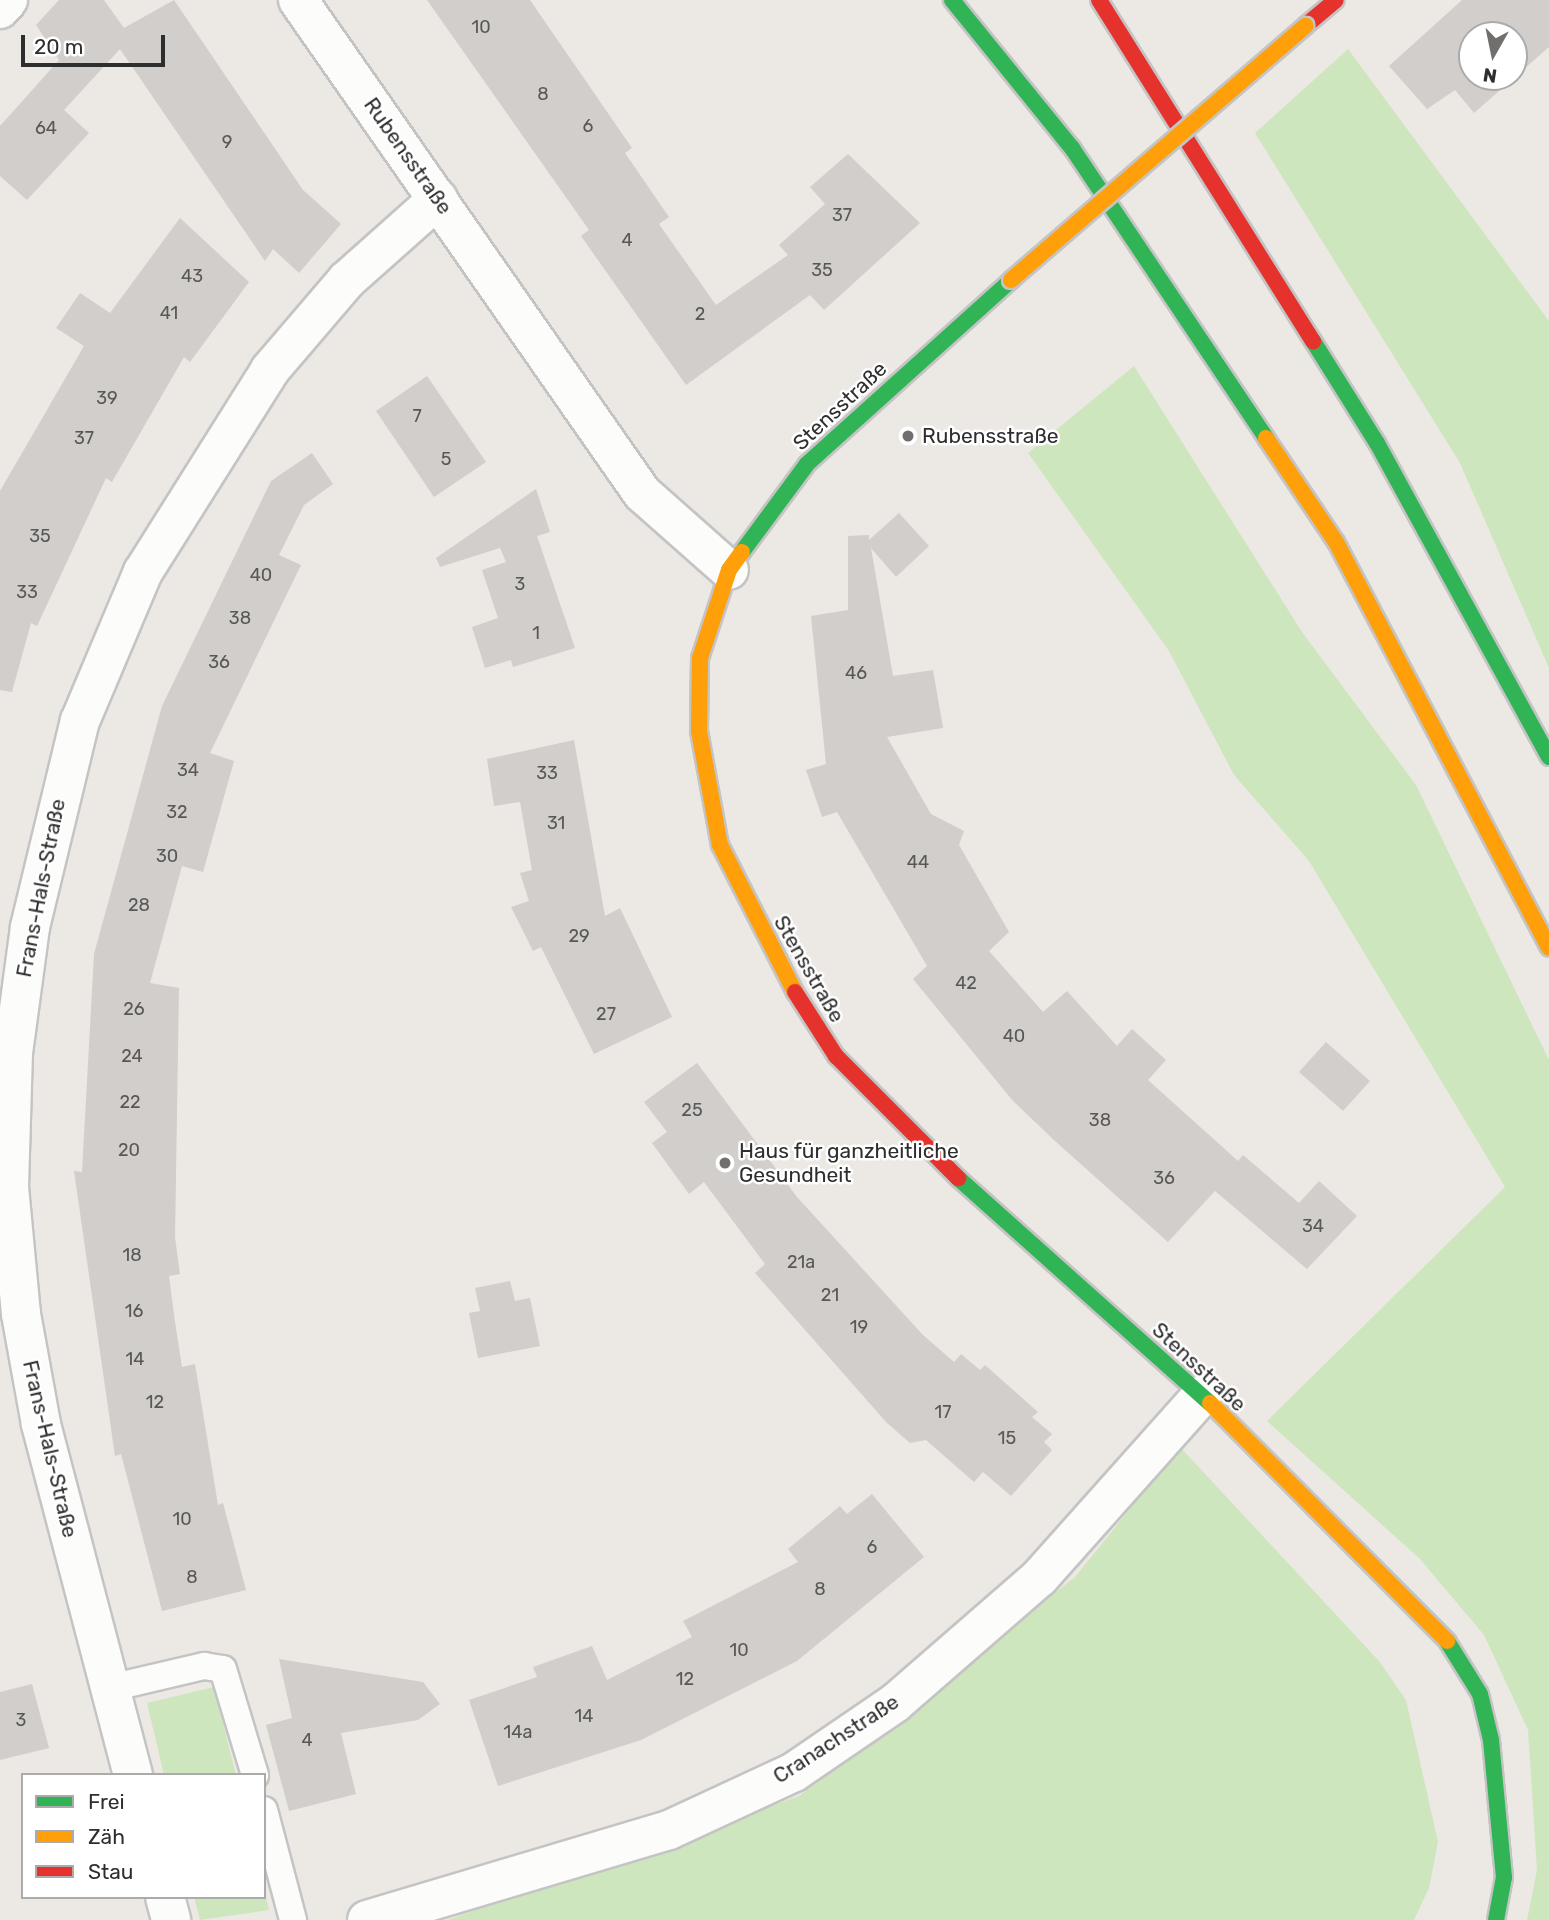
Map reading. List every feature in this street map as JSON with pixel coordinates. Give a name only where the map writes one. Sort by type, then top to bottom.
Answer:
[{"type":"main road","points":[[952,0],[1072,148],[1336,542],[1549,947]]},
{"type":"main road","points":[[1099,0],[1184,140],[1377,443],[1549,757]]},
{"type":"main road","name":"Stensstraße","points":[[1336,0],[1011,280],[807,464],[729,570],[700,658],[699,731],[720,845],[774,960],[836,1056],[924,1147],[1202,1395],[1408,1593],[1461,1661],[1480,1695],[1503,1814],[1504,1877],[1496,1920]]},
{"type":"main road","points":[[1084,11],[1184,140]]},
{"type":"street","points":[[0,9],[8,0]]},
{"type":"street","name":"Rubensstraße","points":[[298,0],[642,493],[729,570]]},
{"type":"street","name":"Frans-Hals-Straße","points":[[132,1773],[41,1424],[21,1314],[9,1188],[13,1053],[55,802],[111,641],[180,506],[270,370],[346,280],[438,199]]},
{"type":"street","name":"Cranachstraße","points":[[367,1920],[669,1830],[794,1772],[895,1703],[1039,1578],[1202,1395]]},
{"type":"street","points":[[166,1899],[171,1920]]},
{"type":"lane","points":[[110,1688],[204,1666],[223,1669],[254,1773]]},
{"type":"lane","points":[[266,1818],[293,1920]]},
{"type":"green space","points":[[1348,49],[1549,321],[1549,668],[1460,463],[1255,133]]},
{"type":"green space","points":[[1134,366],[1302,632],[1416,785],[1549,1060],[1549,1920],[1527,1920],[1537,1870],[1528,1730],[1484,1635],[1420,1559],[1267,1421],[1505,1187],[1309,861],[1234,775],[1169,651],[1028,453]]},
{"type":"green space","points":[[1180,1447],[1379,1661],[1406,1700],[1438,1842],[1429,1888],[1414,1920],[447,1920],[799,1796],[1075,1577]]},
{"type":"green space","points":[[214,1687],[236,1773],[164,1773],[147,1703]]},
{"type":"green space","points":[[266,1898],[269,1910],[200,1920],[195,1899]]},
{"type":"building","points":[[59,0],[104,0],[124,28],[174,0],[303,190],[341,224],[299,273],[273,249],[265,261],[120,49],[64,110],[89,133],[27,200],[0,176],[0,126],[59,60],[36,25]]},
{"type":"building","points":[[427,0],[530,0],[632,148],[625,153],[669,217],[659,224],[716,305],[788,255],[779,245],[825,204],[810,187],[848,154],[920,223],[824,310],[810,295],[686,385],[581,236],[589,230]]},
{"type":"building","points":[[1462,0],[1549,0],[1549,47],[1528,65],[1528,21],[1458,21],[1458,91],[1499,91],[1474,113],[1455,90],[1427,109],[1389,66]]},
{"type":"building","points":[[180,218],[249,282],[190,362],[184,357],[112,482],[106,478],[37,626],[31,623],[12,692],[0,690],[0,491],[84,346],[56,328],[80,293],[110,313]]},
{"type":"building","points":[[427,376],[486,462],[434,497],[376,411]]},
{"type":"building","points":[[312,453],[333,484],[304,505],[279,555],[301,565],[210,753],[234,761],[203,872],[182,866],[150,983],[179,988],[175,1237],[180,1274],[169,1276],[182,1367],[195,1364],[218,1505],[223,1503],[246,1590],[162,1611],[121,1454],[115,1456],[74,1171],[82,1172],[94,954],[162,706],[271,481]]},
{"type":"building","points":[[536,489],[550,532],[537,536],[575,648],[513,667],[511,660],[485,668],[472,627],[498,618],[482,570],[506,562],[500,548],[440,567],[436,558]]},
{"type":"building","points":[[899,513],[929,546],[896,577],[871,548],[893,676],[933,670],[943,728],[887,737],[931,814],[964,831],[959,845],[1009,932],[989,951],[1043,1012],[1067,991],[1117,1046],[1132,1029],[1166,1060],[1148,1080],[1238,1161],[1243,1155],[1299,1203],[1319,1181],[1357,1216],[1307,1269],[1215,1191],[1168,1242],[1055,1141],[1013,1101],[913,979],[927,966],[837,812],[822,817],[806,770],[826,764],[811,616],[848,610],[848,536],[869,535],[869,540]]},
{"type":"building","points":[[574,740],[605,916],[620,908],[672,1017],[594,1054],[541,947],[533,951],[511,907],[529,901],[520,873],[532,870],[520,802],[494,806],[487,759]]},
{"type":"building","points":[[1326,1042],[1370,1081],[1343,1111],[1299,1072]]},
{"type":"building","points":[[697,1063],[797,1197],[923,1335],[954,1362],[961,1354],[980,1370],[985,1365],[1038,1412],[1032,1417],[1052,1434],[1044,1442],[1052,1450],[1011,1496],[983,1472],[974,1482],[926,1440],[910,1443],[886,1422],[755,1273],[765,1264],[704,1182],[689,1194],[652,1143],[667,1132],[644,1102]]},
{"type":"building","points":[[510,1281],[515,1301],[530,1298],[540,1346],[478,1358],[469,1313],[480,1311],[475,1288]]},
{"type":"building","points":[[872,1494],[924,1557],[797,1661],[641,1740],[498,1786],[469,1700],[537,1677],[533,1667],[592,1646],[607,1680],[692,1637],[683,1621],[798,1562],[788,1549],[840,1506],[847,1514]]},
{"type":"building","points":[[279,1659],[423,1682],[440,1704],[418,1720],[341,1733],[356,1794],[289,1811],[266,1725],[292,1718]]},
{"type":"building","points":[[32,1684],[49,1748],[0,1760],[0,1692]]},
{"type":"traffic: fast","points":[[952,0],[1072,148],[1266,438]]},
{"type":"traffic: fast","points":[[742,552],[807,464],[1011,280]]},
{"type":"traffic: fast","points":[[1313,341],[1377,443],[1549,757]]},
{"type":"traffic: fast","points":[[958,1178],[1210,1403]]},
{"type":"traffic: fast","points":[[1447,1641],[1480,1694],[1491,1740],[1504,1877],[1496,1920]]},
{"type":"traffic: slow","points":[[1011,280],[1305,26]]},
{"type":"traffic: slow","points":[[1266,438],[1336,542],[1549,947]]},
{"type":"traffic: slow","points":[[742,552],[729,570],[700,658],[699,731],[720,845],[795,992]]},
{"type":"traffic: slow","points":[[1210,1403],[1447,1641]]},
{"type":"traffic: jam","points":[[1099,0],[1313,341]]},
{"type":"traffic: jam","points":[[1305,26],[1336,0]]},
{"type":"traffic: jam","points":[[795,992],[836,1056],[958,1178]]},
{"type":"place","name":"Rubensstraße","points":[[908,436]]},
{"type":"place","name":"Haus für ganzheitliche Gesundheit","points":[[725,1163]]}]
